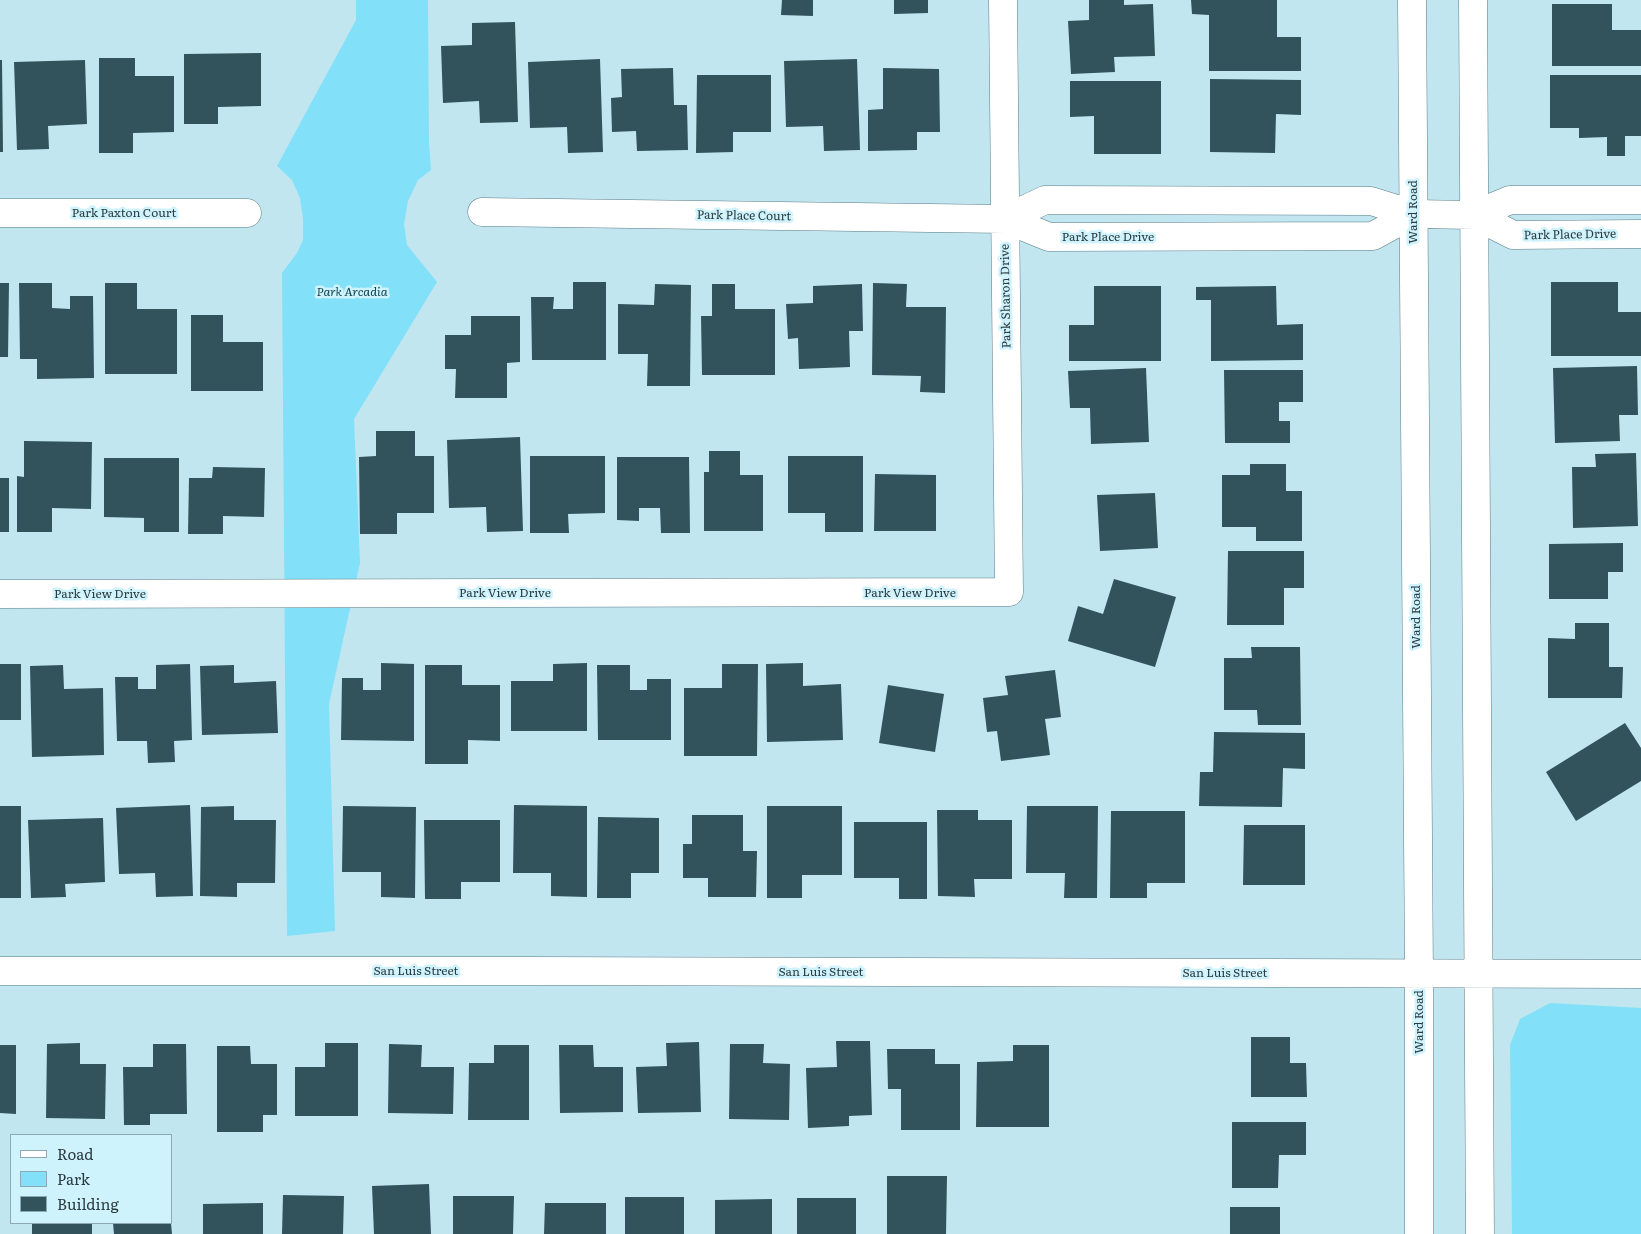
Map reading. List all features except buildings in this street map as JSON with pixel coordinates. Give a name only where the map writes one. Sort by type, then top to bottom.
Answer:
[{"type":"street","name":"Park Sharon Drive","points":[[1003,0],[1009,592]]},
{"type":"street","name":"Ward Road","points":[[1412,0],[1419,1234]]},
{"type":"street","points":[[1473,0],[1480,1234]]},
{"type":"street","name":"Park Place Drive","points":[[1006,219],[1046,200],[1371,202],[1413,214],[1474,215],[1512,235],[1641,234]]},
{"type":"street","points":[[1474,215],[1510,200],[1641,200]]},
{"type":"street","name":"Park Place Court","points":[[482,212],[1006,219]]},
{"type":"street","name":"Park Paxton Court","points":[[0,213],[247,213]]},
{"type":"street","name":"Park Place Drive","points":[[1006,219],[1049,237],[1372,236],[1413,214]]},
{"type":"street","name":"Park View Drive","points":[[0,594],[1009,592]]},
{"type":"street","name":"San Luis Street","points":[[0,971],[1641,974]]},
{"type":"green space","name":"Park Arcadia","points":[[356,0],[428,0],[429,143],[431,170],[418,180],[408,201],[404,224],[407,245],[437,282],[354,419],[360,563],[329,704],[335,931],[287,936],[282,273],[297,253],[303,240],[303,219],[300,198],[292,180],[277,166],[356,20]]},
{"type":"green space","points":[[1550,1003],[1641,1008],[1641,1234],[1512,1234],[1510,1045],[1520,1019]]}]
